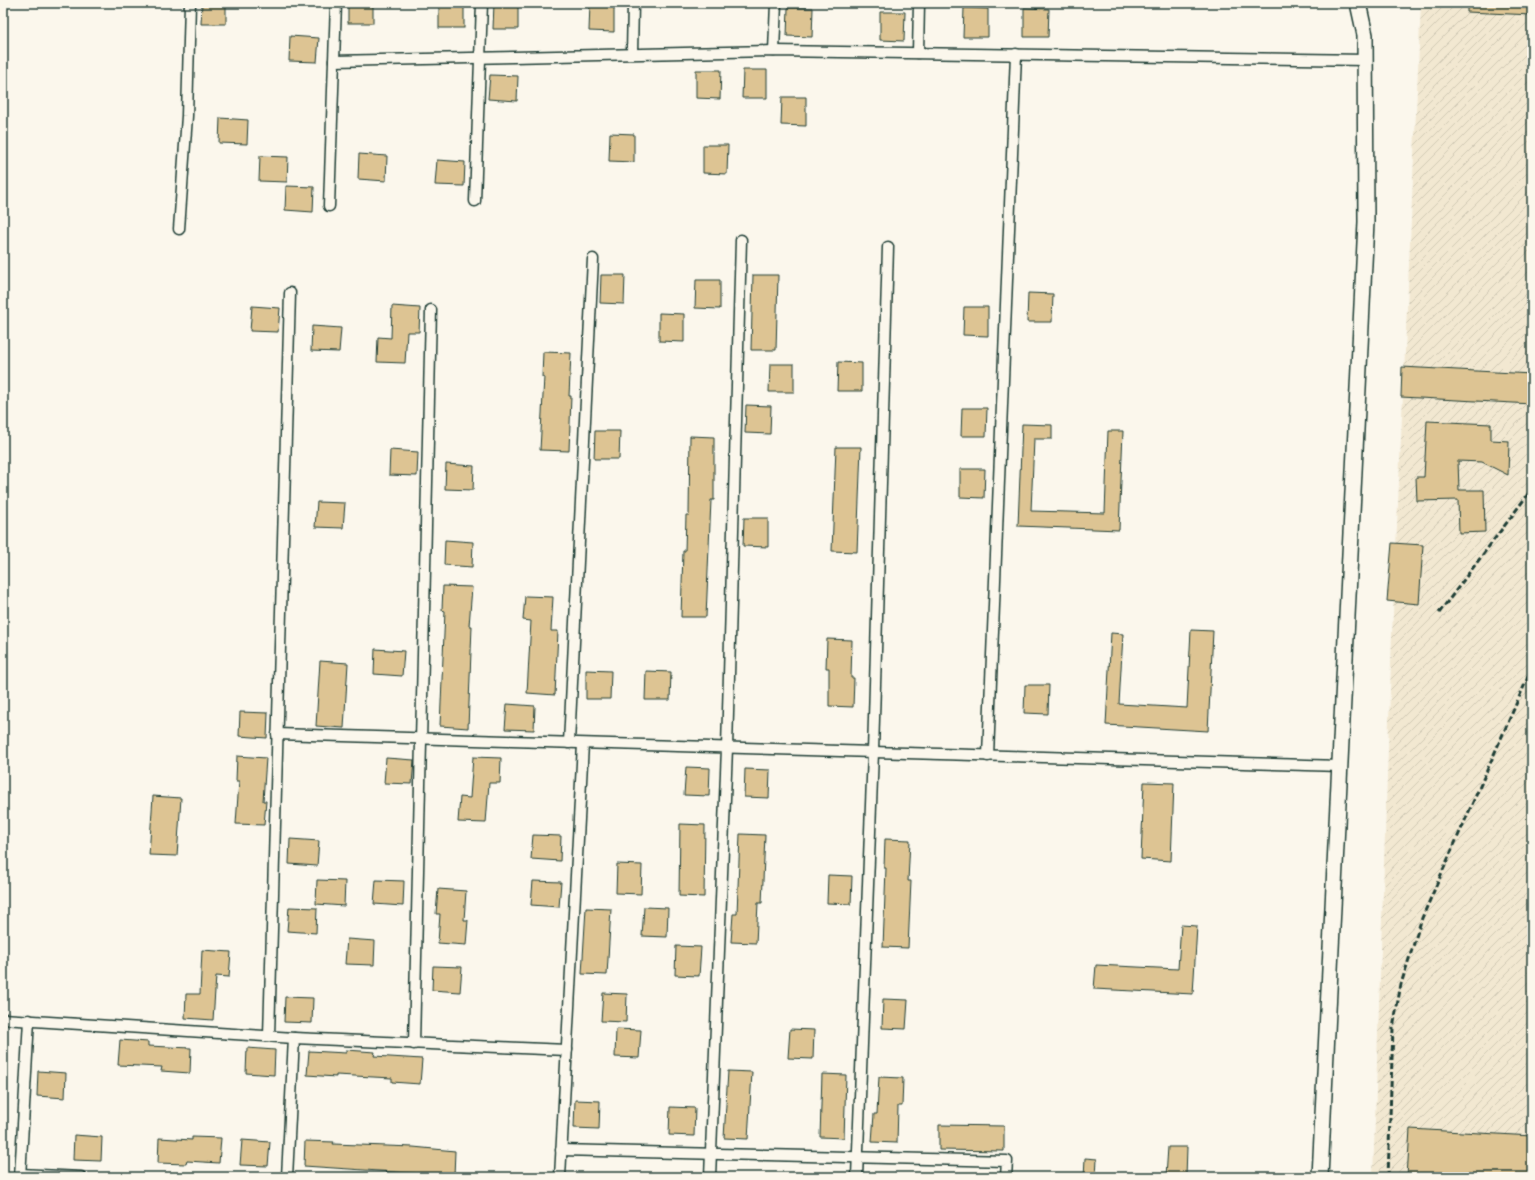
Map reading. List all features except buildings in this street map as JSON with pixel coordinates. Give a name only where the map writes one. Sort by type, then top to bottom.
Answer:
[{"type":"main road","points":[[1320,1177],[1366,222],[1366,35],[1358,3]]},
{"type":"street","points":[[179,229],[187,116],[190,3]]},
{"type":"street","points":[[329,206],[336,3]]},
{"type":"street","points":[[475,201],[482,3]]},
{"type":"street","points":[[632,54],[633,3]]},
{"type":"street","points":[[774,51],[776,3]]},
{"type":"street","points":[[918,53],[919,3]]},
{"type":"street","points":[[334,61],[774,51],[1366,60]]},
{"type":"street","points":[[988,756],[1016,54]]},
{"type":"street","points":[[710,1177],[727,748],[741,240]]},
{"type":"street","points":[[857,1177],[873,752],[888,247]]},
{"type":"street","points":[[569,744],[593,259]]},
{"type":"street","points":[[269,1036],[290,293]]},
{"type":"street","points":[[414,1044],[431,310]]},
{"type":"street","points":[[277,734],[569,744],[1340,766]]},
{"type":"street","points":[[560,1177],[583,744]]},
{"type":"street","points":[[3,1019],[294,1038],[567,1050]]},
{"type":"street","points":[[29,1020],[20,1176],[81,1177]]},
{"type":"street","points":[[287,1177],[294,1038]]},
{"type":"street","points":[[561,1150],[1007,1161],[1006,1177]]},
{"type":"shaded area","points":[[1421,3],[1532,3],[1532,1177],[1373,1177],[1392,635]]},
{"type":"railway","points":[[1439,613],[1532,489]]},
{"type":"railway","points":[[1388,1177],[1393,1028],[1401,984],[1422,918],[1532,668]]}]
